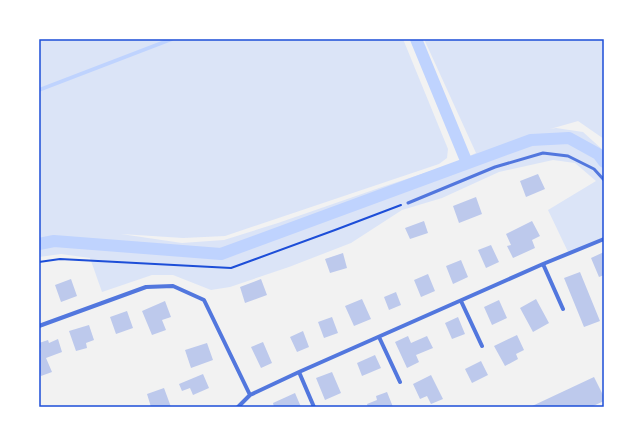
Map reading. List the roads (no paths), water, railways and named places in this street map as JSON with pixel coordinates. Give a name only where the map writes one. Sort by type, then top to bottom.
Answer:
[{"type":"street","points":[[238,407],[250,395],[299,372],[543,264],[604,239]]},
{"type":"street","points":[[543,264],[563,309]]},
{"type":"street","points":[[39,326],[146,287],[173,286],[204,300],[250,395]]},
{"type":"street","points":[[461,301],[482,346]]},
{"type":"street","points":[[379,337],[400,382]]},
{"type":"street","points":[[299,372],[314,407]]},
{"type":"lane","points":[[408,202],[495,167],[543,153],[568,156],[594,169],[604,180]]},
{"type":"waterway","points":[[39,90],[172,39]]},
{"type":"waterway","points":[[416,39],[467,163]]},
{"type":"waterway","points":[[39,244],[54,241],[221,254],[531,140],[569,138],[598,154],[604,162]]}]
